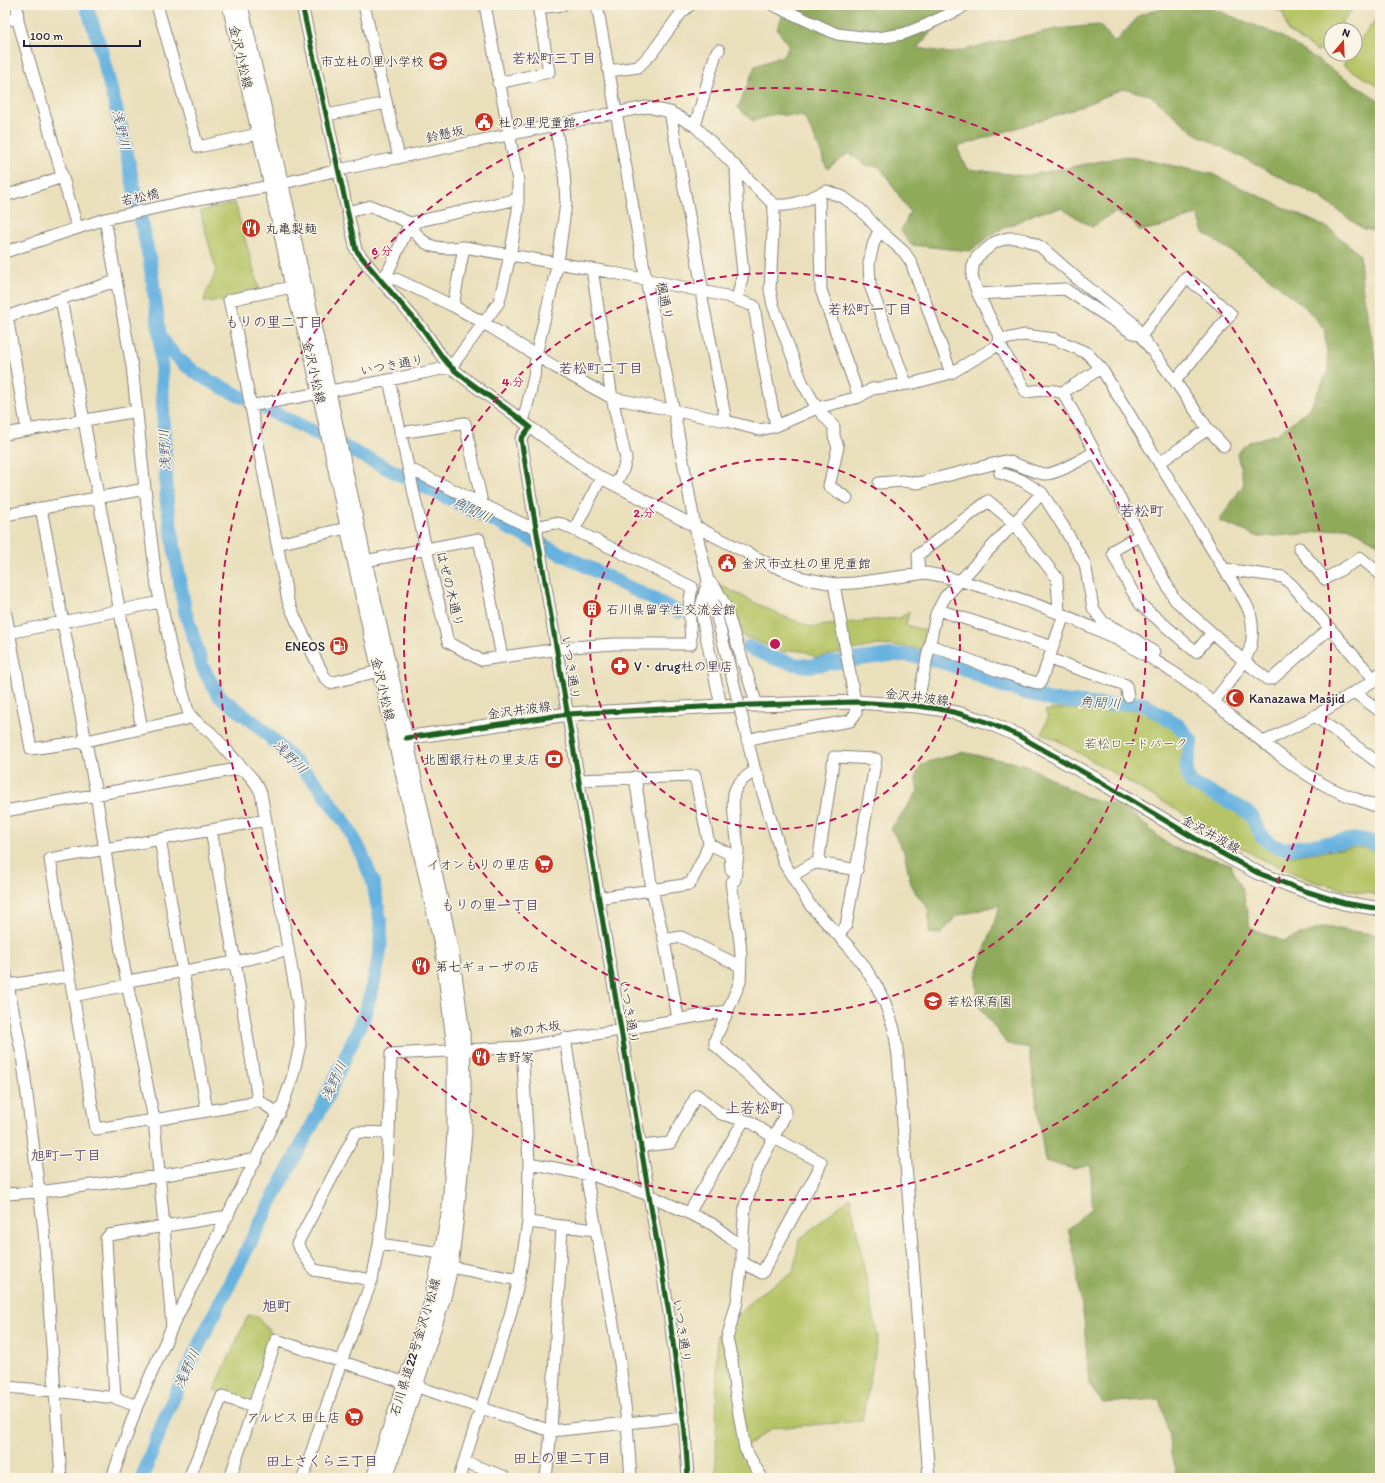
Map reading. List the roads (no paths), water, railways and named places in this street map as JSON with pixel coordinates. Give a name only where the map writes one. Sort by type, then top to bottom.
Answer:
[{"type":"main road","name":"金沢小松線","points":[[229,5],[258,134],[276,185],[292,287],[311,354],[324,392]]},
{"type":"main road","name":"金沢小松線","points":[[241,5],[276,185],[324,392],[331,430],[365,561],[400,739]]},
{"type":"main road","name":"金沢小松線","points":[[337,452],[347,528],[379,672],[400,739]]},
{"type":"main road","name":"金沢井波線","points":[[400,739],[568,714],[721,706],[855,702],[917,706],[957,713],[987,722],[1019,736],[1099,781],[1201,842],[1258,873],[1305,891],[1344,902],[1380,909]]},
{"type":"main road","points":[[386,1478],[411,1384],[444,1297],[451,1267],[465,1132],[455,974],[448,930],[400,739]]},
{"type":"main road","name":"石川県道22号金沢小松線","points":[[373,1478],[411,1384],[442,1253],[449,1209],[459,1050]]},
{"type":"street","points":[[17,5],[18,21],[76,227]]},
{"type":"street","points":[[157,5],[198,147],[258,134]]},
{"type":"street","points":[[302,5],[356,250],[395,298],[422,327],[451,367],[526,424],[601,478],[771,565],[803,578],[834,584],[855,583],[919,574],[942,576],[960,581],[1062,614],[1096,629],[1140,651],[1216,700]]},
{"type":"street","points":[[364,5],[399,158]]},
{"type":"street","points":[[451,367],[499,302],[510,256],[518,211],[518,181],[510,135],[498,82],[485,5]]},
{"type":"street","points":[[498,82],[550,72],[538,7],[562,5]]},
{"type":"street","name":"楓通り","points":[[597,5],[646,280],[674,411],[695,526],[755,771],[784,863],[810,904],[862,963],[885,1003],[894,1029],[898,1056],[930,1478]]},
{"type":"street","points":[[609,71],[638,67],[652,52],[681,13],[690,5]]},
{"type":"street","points":[[773,5],[837,34],[871,38],[902,34],[926,25],[958,10],[965,5]]},
{"type":"street","points":[[5,17],[18,21]]},
{"type":"street","points":[[695,126],[716,53],[719,50]]},
{"type":"street","points":[[326,115],[386,103]]},
{"type":"street","name":"鈴懸坂","points":[[276,185],[338,170],[647,107],[670,112],[695,126],[773,204]]},
{"type":"street","points":[[670,112],[703,292],[702,298],[726,421]]},
{"type":"street","points":[[536,531],[521,440],[526,424],[536,355],[558,262],[567,193],[555,125]]},
{"type":"street","points":[[736,168],[739,232],[743,273],[737,300]]},
{"type":"street","points":[[5,196],[62,177]]},
{"type":"street","name":"若松橋","points":[[5,252],[76,227],[109,218],[173,204],[276,185]]},
{"type":"street","points":[[847,498],[829,486],[838,447],[834,436],[834,427],[817,408],[802,382],[773,306],[770,290],[774,212],[773,204],[779,205],[803,201],[826,191],[843,197],[861,210],[879,230],[904,252],[911,262],[951,373]]},
{"type":"street","points":[[819,194],[820,290],[859,397]]},
{"type":"street","points":[[348,212],[372,206],[410,223],[518,199]]},
{"type":"street","points":[[109,218],[116,281],[132,366],[145,489],[160,602],[173,658],[191,718]]},
{"type":"street","points":[[410,223],[415,232],[431,247],[448,249],[464,247],[510,256],[558,262],[726,296],[754,306],[776,426]]},
{"type":"street","points":[[381,279],[388,272],[410,223]]},
{"type":"street","points":[[879,230],[873,245],[869,263],[870,285],[906,384]]},
{"type":"street","points":[[1224,446],[1208,429],[1132,322],[1080,281],[1041,247],[1026,240],[1008,238],[995,242],[977,257],[973,266],[972,277],[978,294],[1001,340],[1002,348],[1026,392],[1059,391],[1063,393],[1175,600],[1244,661],[1267,679],[1272,679],[1330,628]]},
{"type":"street","points":[[453,306],[464,247]]},
{"type":"street","points":[[592,269],[612,398],[626,459],[623,470],[615,485]]},
{"type":"street","points":[[1141,336],[1186,278],[1204,290],[1231,314],[1175,381]]},
{"type":"street","points":[[381,279],[396,279],[453,306],[612,398],[726,421],[760,430],[776,426],[817,408],[859,397],[872,389],[914,383],[951,373],[995,347],[1001,340],[1024,335],[1055,339],[1088,354],[1101,368],[1244,601],[1251,616],[1252,632],[1250,648],[1244,661],[1216,700]]},
{"type":"street","points":[[27,430],[6,316],[116,281]]},
{"type":"street","points":[[292,287],[229,300],[288,601],[325,678],[330,683],[379,672]]},
{"type":"street","points":[[978,294],[1065,289],[1131,332],[1141,336]]},
{"type":"street","points":[[61,299],[118,611],[142,729]]},
{"type":"street","name":"いつき通り","points":[[250,406],[451,367]]},
{"type":"street","points":[[1063,393],[1101,368]]},
{"type":"street","points":[[389,380],[426,549],[479,539],[502,657]]},
{"type":"street","points":[[5,434],[137,411]]},
{"type":"street","points":[[400,433],[465,423],[482,503]]},
{"type":"street","points":[[1159,463],[1208,429]]},
{"type":"street","points":[[879,483],[902,481],[918,482],[1005,461],[1014,462],[1044,474],[1054,472],[1095,452]]},
{"type":"street","points":[[409,470],[482,503],[536,531]]},
{"type":"street","points":[[1000,473],[1021,480],[1042,492],[1085,564],[1093,608],[1102,622],[1138,641],[1216,700],[1264,742],[1301,771],[1323,784],[1380,808]]},
{"type":"street","points":[[536,531],[554,523],[562,524],[574,530],[601,478]]},
{"type":"street","points":[[5,515],[145,489]]},
{"type":"street","points":[[917,706],[938,610],[945,597],[1042,492]]},
{"type":"street","points":[[919,574],[918,555],[988,501],[1014,523],[1057,578],[1062,614],[1053,647],[1040,684],[928,653]]},
{"type":"street","points":[[41,508],[96,794],[104,850],[154,1120],[172,1327]]},
{"type":"street","points":[[277,544],[347,528]]},
{"type":"street","name":"はぜの木通り","points":[[365,561],[426,549],[448,642],[481,660],[557,648],[614,644],[691,644],[689,606],[692,588],[574,530]]},
{"type":"street","name":"いつき通り","points":[[536,531],[641,1146],[675,1356],[684,1418],[688,1478]]},
{"type":"street","points":[[1142,538],[1135,538],[1114,550],[1113,554],[1141,605],[1196,652],[1212,633]]},
{"type":"street","points":[[1299,548],[1326,579],[1361,558],[1380,574]]},
{"type":"street","points":[[1224,569],[1283,577],[1377,677],[1315,716],[1264,742]]},
{"type":"street","points":[[708,580],[717,590],[724,603],[757,705]]},
{"type":"street","points":[[708,580],[701,607],[702,617],[721,706]]},
{"type":"street","points":[[746,736],[768,735],[850,721],[856,713],[834,584]]},
{"type":"street","points":[[9,633],[160,602]]},
{"type":"street","points":[[5,610],[31,749],[86,741],[191,718],[199,722],[211,733],[258,786],[261,793],[266,820],[298,1005],[300,1045],[284,1104],[172,1327],[136,1406],[112,1478]]},
{"type":"street","points":[[938,610],[1053,647]]},
{"type":"street","points":[[1049,659],[1126,685],[1128,696]]},
{"type":"street","points":[[1354,692],[1380,711]]},
{"type":"street","points":[[1315,716],[1380,764]]},
{"type":"street","points":[[818,863],[834,757],[876,759],[846,926],[838,935]]},
{"type":"street","points":[[5,811],[243,768]]},
{"type":"street","points":[[731,883],[735,880],[738,851],[733,800],[735,790],[742,779],[755,771]]},
{"type":"street","points":[[578,780],[695,776],[709,844],[690,884],[598,898]]},
{"type":"street","points":[[635,777],[652,890],[664,940],[673,997],[678,1018]]},
{"type":"street","points":[[258,1100],[248,1104],[96,1129],[50,860],[266,820]]},
{"type":"street","points":[[211,830],[258,1100],[279,1114]]},
{"type":"street","points":[[160,839],[207,1111]]},
{"type":"street","points":[[709,844],[730,854],[731,883],[741,955],[740,982],[727,1010],[714,1045],[785,1108],[785,1115],[758,1168],[745,1206],[742,1262],[737,1302],[727,1339],[732,1360],[735,1390],[745,1449],[762,1478]]},
{"type":"street","points":[[792,876],[812,864],[818,863],[856,870]]},
{"type":"street","points":[[664,940],[681,937],[740,966]]},
{"type":"street","points":[[73,996],[183,971],[235,962],[288,950]]},
{"type":"street","points":[[5,970],[8,985],[9,1020],[22,1055],[44,1231],[61,1478]]},
{"type":"street","points":[[8,985],[70,976]]},
{"type":"street","name":"楡の木坂","points":[[389,1133],[391,1054],[522,1046],[727,1010]]},
{"type":"street","points":[[565,1038],[586,1174],[620,1363],[627,1423],[631,1477],[619,1478]]},
{"type":"street","points":[[459,1478],[509,1319],[519,1280],[528,1222],[529,1163],[522,1046]]},
{"type":"street","points":[[641,1146],[670,1143],[697,1095],[721,1114],[751,1122],[774,1138],[821,1162],[818,1171],[762,1273],[742,1262]]},
{"type":"street","points":[[689,1213],[744,1120]]},
{"type":"street","points":[[303,1478],[341,1362],[372,1280],[379,1244],[389,1133],[356,1132],[297,1244],[314,1270],[372,1280]]},
{"type":"street","points":[[5,1194],[39,1192],[159,1176],[257,1159]]},
{"type":"street","points":[[529,1163],[602,1178],[649,1195],[712,1224],[742,1247]]},
{"type":"street","points":[[115,1398],[106,1239],[108,1236],[228,1216]]},
{"type":"street","points":[[528,1222],[596,1230]]},
{"type":"street","points":[[546,1478],[551,1431],[562,1226]]},
{"type":"street","points":[[379,1244],[442,1253]]},
{"type":"street","points":[[451,1267],[519,1280]]},
{"type":"street","points":[[230,1478],[276,1340],[551,1431],[684,1418]]},
{"type":"street","points":[[5,1386],[115,1398],[136,1406]]},
{"type":"street","points":[[190,1478],[222,1396],[254,1407]]},
{"type":"street","points":[[464,1462],[503,1476],[503,1478]]},
{"type":"waterway","name":"浅野川","points":[[86,5],[99,43],[122,132],[150,262],[160,336],[167,504],[185,611],[203,668],[219,696],[259,726],[317,784],[346,824],[361,852],[373,882],[381,925],[380,952],[373,986],[364,1016],[323,1105],[273,1198],[206,1330],[167,1412],[142,1478]]},
{"type":"waterway","name":"角間川","points":[[160,336],[176,357],[196,373],[218,386],[242,397]]},
{"type":"waterway","name":"角間川","points":[[265,408],[679,612]]},
{"type":"waterway","name":"角間川","points":[[748,647],[773,658],[794,664],[809,666],[890,655],[907,655],[932,659],[966,670],[999,685],[1051,700],[1105,705],[1132,703],[1144,704],[1178,725],[1191,740],[1187,766],[1188,776],[1191,783],[1243,809],[1251,815],[1262,837],[1272,845],[1284,849],[1358,839],[1369,841],[1380,846]]},
{"type":"place","name":"市立杜の里小学校","points":[[438,61]]},
{"type":"place","name":"杜の里児童館","points":[[484,122]]},
{"type":"place","name":"丸亀製麺","points":[[251,228]]},
{"type":"place","name":"金沢市立杜の里児童館","points":[[727,563]]},
{"type":"place","name":"石川県留学生交流会館","points":[[592,609]]},
{"type":"place","name":"ENEOS","points":[[339,646]]},
{"type":"place","name":"V・drug杜の里店","points":[[620,666]]},
{"type":"place","name":"Kanazawa Masjid","points":[[1235,698]]},
{"type":"place","name":"北國銀行杜の里支店","points":[[554,759]]},
{"type":"place","name":"イオンもりの里店","points":[[544,864]]},
{"type":"place","name":"第七ギョーザの店","points":[[421,966]]},
{"type":"place","name":"若松保育園","points":[[933,1001]]},
{"type":"place","name":"吉野家","points":[[481,1057]]},
{"type":"place","name":"アルビス 田上店","points":[[354,1417]]},
{"type":"district","name":"若松町三丁目","points":[[554,58]]},
{"type":"district","name":"若松町一丁目","points":[[870,309]]},
{"type":"district","name":"もりの里二丁目","points":[[274,322]]},
{"type":"district","name":"若松町二丁目","points":[[601,368]]},
{"type":"district","name":"若松町","points":[[1142,511]]},
{"type":"district","name":"もりの里一丁目","points":[[490,905]]},
{"type":"district","name":"上若松町","points":[[755,1108]]},
{"type":"district","name":"旭町一丁目","points":[[66,1155]]},
{"type":"district","name":"旭町","points":[[277,1306]]},
{"type":"district","name":"田上の里二丁目","points":[[562,1458]]},
{"type":"district","name":"田上さくら三丁目","points":[[322,1461]]},
{"type":"park label","name":"若松ロードパーク","points":[[1136,743]]}]
